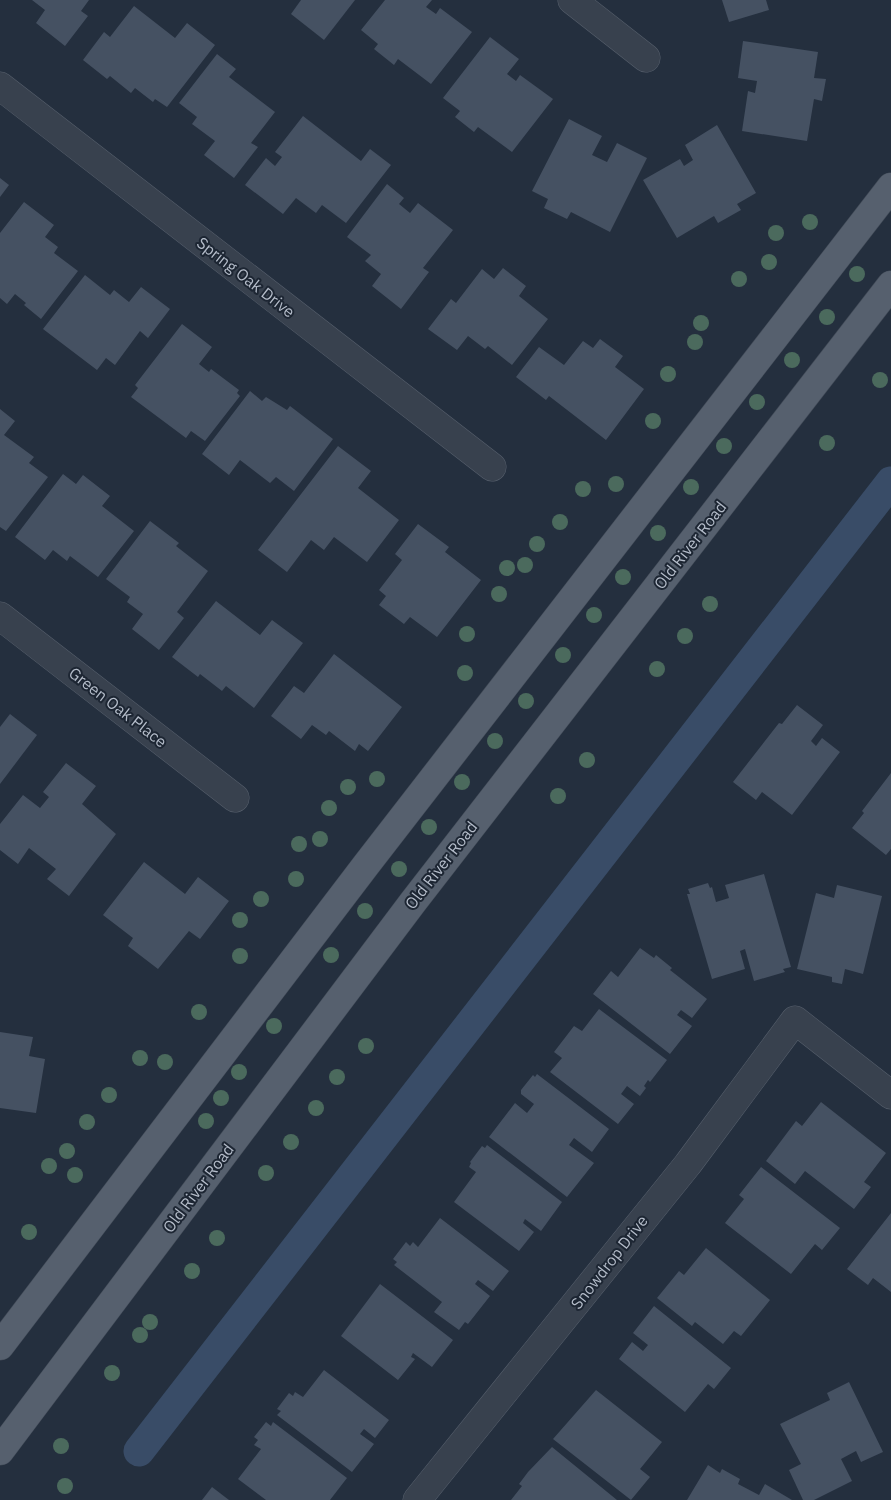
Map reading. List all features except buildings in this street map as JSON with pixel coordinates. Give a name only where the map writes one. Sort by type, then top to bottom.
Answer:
[{"type":"main road","points":[[0,1346],[366,865],[891,188]]},
{"type":"main road","name":"Old River Road","points":[[0,1452],[413,902],[891,285]]},
{"type":"street","points":[[572,0],[646,58]]},
{"type":"street","name":"Spring Oak Drive","points":[[0,86],[492,467]]},
{"type":"street","name":"Green Oak Place","points":[[0,616],[235,798]]},
{"type":"street","name":"Snowdrop Drive","points":[[417,1500],[688,1164],[795,1020],[891,1095]]},
{"type":"waterway","points":[[139,1451],[891,482]]}]
